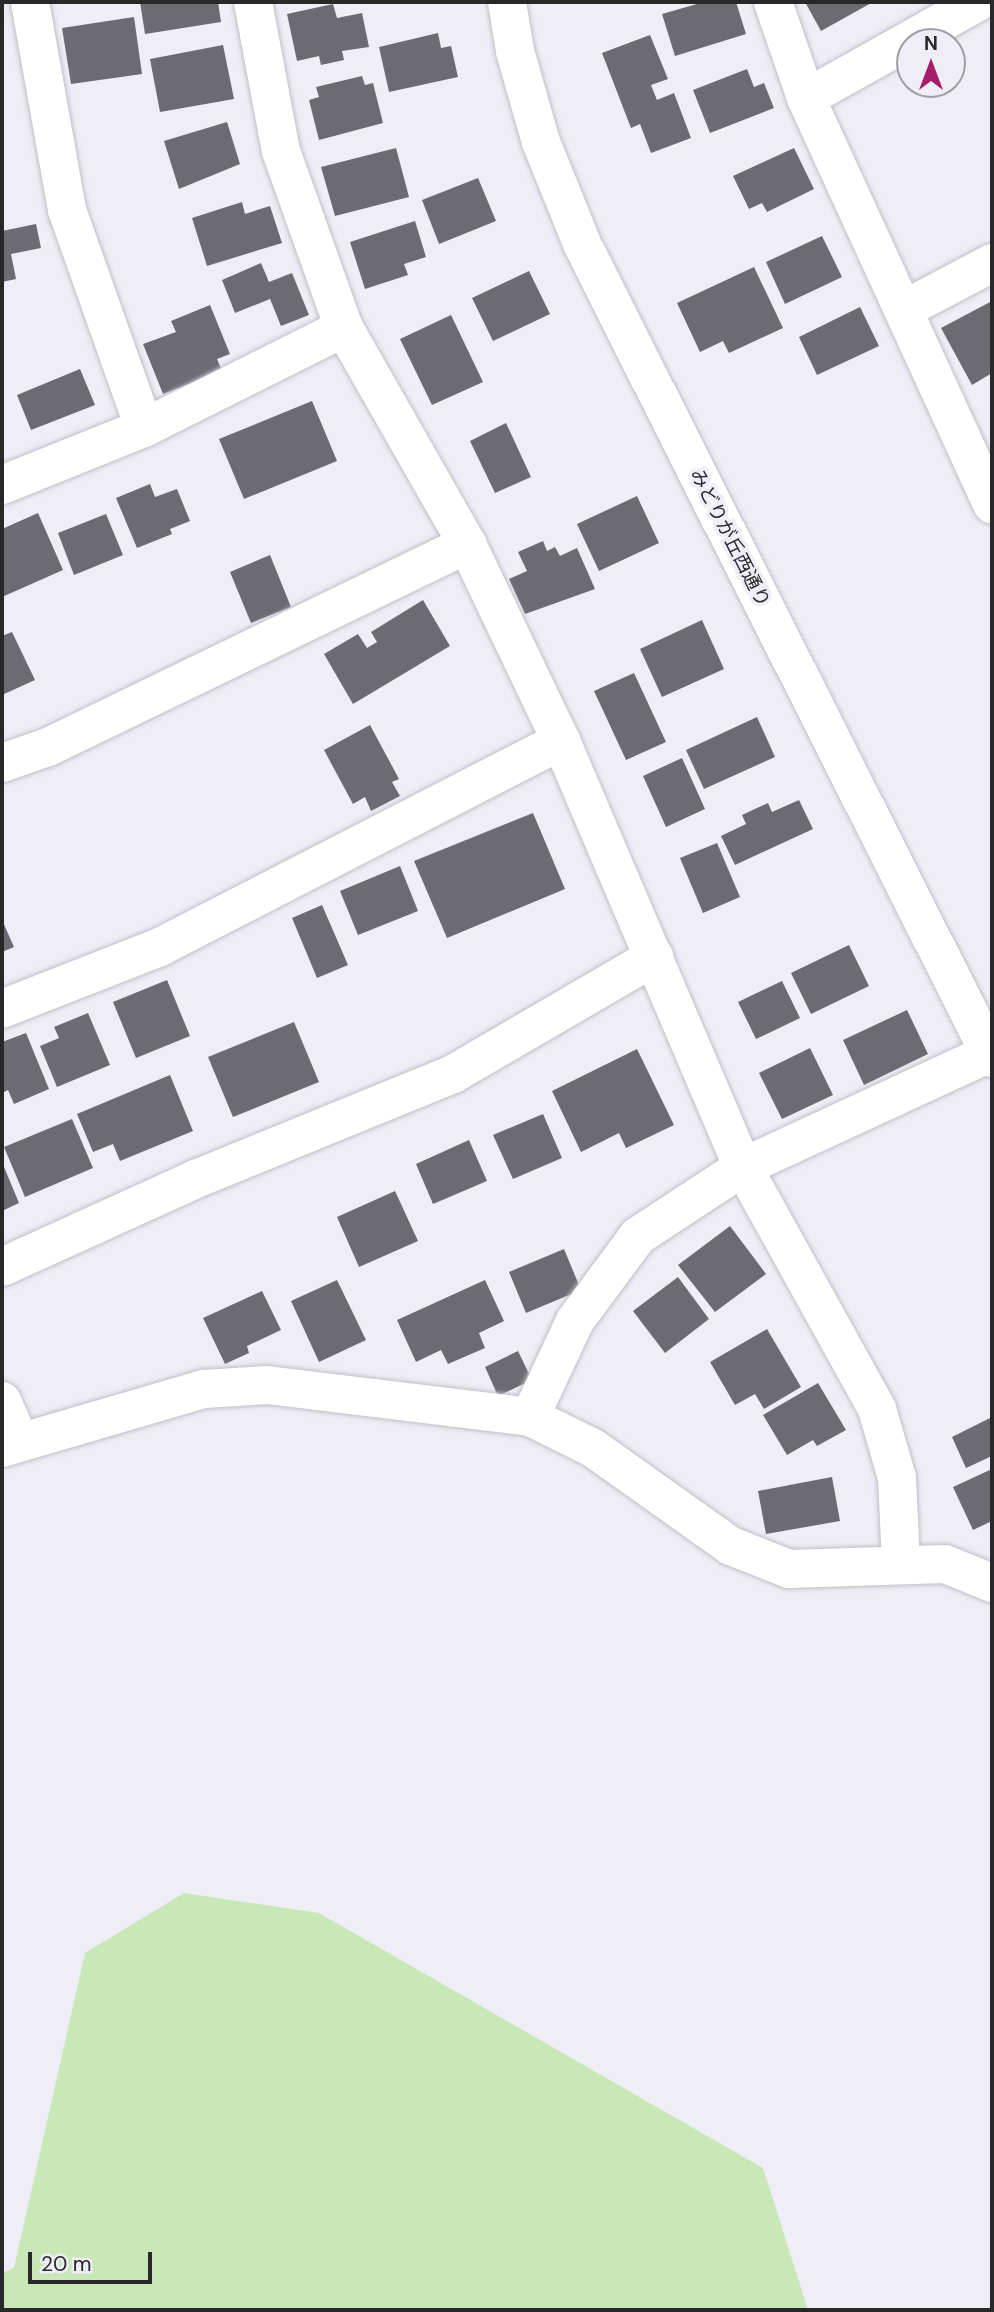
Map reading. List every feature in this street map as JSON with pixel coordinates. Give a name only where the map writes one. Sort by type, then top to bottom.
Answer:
[{"type":"street","points":[[30,2],[67,210],[145,428]]},
{"type":"street","points":[[253,2],[281,151],[344,328],[467,544],[561,741],[743,1167],[877,1409],[897,1478],[901,1562]]},
{"type":"street","name":"みどりが丘西通り","points":[[507,2],[541,142],[583,246],[991,1054]]},
{"type":"street","points":[[773,2],[806,98],[992,505]]},
{"type":"street","points":[[806,98],[978,2]]},
{"type":"street","points":[[903,310],[992,263]]},
{"type":"street","points":[[2,485],[145,428],[344,328]]},
{"type":"street","points":[[2,762],[48,747],[467,544]]},
{"type":"street","points":[[2,1009],[160,947],[561,741]]},
{"type":"street","points":[[2,1267],[196,1179],[453,1074],[654,957]]},
{"type":"street","points":[[530,1416],[575,1321],[638,1236],[743,1167],[991,1054]]},
{"type":"street","points":[[2,1401],[11,1445],[204,1390],[267,1385],[530,1416],[593,1448],[731,1546],[789,1569],[901,1562],[945,1564],[992,1583]]},
{"type":"green space","points":[[184,1893],[319,1913],[763,2168],[808,2310],[2,2310],[2,2273],[14,2268],[85,1953]]},
{"type":"building","points":[[140,2],[218,2],[221,22],[145,34]]},
{"type":"building","points":[[704,2],[736,2],[746,34],[675,56],[662,14]]},
{"type":"building","points":[[805,2],[873,2],[821,31]]},
{"type":"building","points":[[333,4],[337,18],[362,13],[369,47],[342,51],[344,60],[321,65],[319,56],[297,61],[287,14]]},
{"type":"building","points":[[134,17],[142,74],[71,84],[62,28]]},
{"type":"building","points":[[438,33],[441,48],[451,46],[458,77],[389,92],[379,47]]},
{"type":"building","points":[[650,35],[668,79],[651,85],[657,100],[674,93],[691,138],[651,153],[640,124],[631,128],[602,53]]},
{"type":"building","points":[[223,45],[234,99],[160,112],[150,59]]},
{"type":"building","points":[[747,69],[754,87],[764,83],[774,108],[710,133],[693,90]]},
{"type":"building","points":[[362,76],[365,85],[373,83],[383,123],[319,140],[309,100],[319,97],[316,87]]},
{"type":"building","points":[[227,122],[240,164],[179,189],[164,141]]},
{"type":"building","points":[[396,148],[409,197],[335,216],[321,167]]},
{"type":"building","points":[[794,148],[814,189],[767,212],[762,203],[749,209],[733,176]]},
{"type":"building","points":[[478,178],[496,221],[439,244],[422,200]]},
{"type":"building","points":[[242,202],[245,214],[270,206],[282,243],[207,266],[192,218]]},
{"type":"building","points":[[415,221],[426,257],[404,264],[408,275],[365,289],[350,242]]},
{"type":"building","points":[[36,224],[41,248],[11,254],[16,279],[2,282],[2,231]]},
{"type":"building","points":[[822,236],[842,277],[785,304],[766,262]]},
{"type":"building","points":[[261,263],[269,282],[292,273],[309,315],[281,326],[270,299],[235,313],[222,280]]},
{"type":"building","points":[[754,267],[783,328],[729,353],[723,341],[700,352],[677,303]]},
{"type":"building","points":[[529,271],[550,314],[493,341],[472,298]]},
{"type":"building","points":[[992,301],[992,373],[972,385],[941,328]]},
{"type":"building","points":[[210,305],[230,354],[217,359],[222,371],[163,394],[143,344],[176,332],[171,321]]},
{"type":"building","points":[[860,307],[879,346],[817,375],[799,337]]},
{"type":"building","points":[[451,315],[483,382],[432,405],[400,339]]},
{"type":"building","points":[[80,369],[95,405],[31,430],[17,395]]},
{"type":"building","points":[[312,401],[337,461],[244,499],[219,439]]},
{"type":"building","points":[[506,423],[531,477],[495,493],[470,441]]},
{"type":"building","points":[[150,484],[155,497],[177,489],[190,521],[170,529],[172,534],[137,548],[116,498]]},
{"type":"building","points":[[637,496],[659,543],[599,571],[577,524]]},
{"type":"building","points":[[38,513],[63,570],[2,597],[2,529]]},
{"type":"building","points":[[106,514],[123,555],[74,575],[58,533]]},
{"type":"building","points":[[543,541],[547,551],[555,547],[560,556],[577,548],[595,589],[525,614],[509,579],[527,571],[518,552]]},
{"type":"building","points":[[270,555],[291,607],[251,623],[230,572]]},
{"type":"building","points":[[423,600],[450,646],[353,704],[324,654],[358,634],[367,648],[377,642],[371,632]]},
{"type":"building","points":[[702,620],[724,669],[662,697],[640,649]]},
{"type":"building","points":[[12,632],[35,680],[2,695],[2,636]]},
{"type":"building","points":[[634,673],[666,742],[626,760],[594,691]]},
{"type":"building","points":[[757,717],[775,757],[704,789],[686,750]]},
{"type":"building","points":[[370,725],[399,779],[392,782],[400,796],[371,811],[365,797],[353,804],[324,750]]},
{"type":"building","points":[[682,758],[705,809],[666,827],[643,776]]},
{"type":"building","points":[[799,800],[813,829],[735,865],[721,836],[746,824],[742,815],[768,803],[772,812]]},
{"type":"building","points":[[533,813],[565,889],[447,938],[414,861]]},
{"type":"building","points":[[717,843],[740,897],[703,913],[680,858]]},
{"type":"building","points":[[400,866],[418,911],[358,935],[340,891]]},
{"type":"building","points":[[322,905],[348,965],[317,978],[292,918]]},
{"type":"building","points":[[2,920],[14,947],[2,952]]},
{"type":"building","points":[[849,945],[869,986],[811,1014],[791,973]]},
{"type":"building","points":[[167,980],[190,1036],[136,1058],[113,1002]]},
{"type":"building","points":[[782,981],[800,1018],[756,1039],[738,1002]]},
{"type":"building","points":[[907,1010],[928,1054],[864,1085],[843,1040]]},
{"type":"building","points":[[88,1013],[110,1065],[57,1087],[40,1046],[59,1038],[54,1027]]},
{"type":"building","points":[[294,1022],[319,1082],[233,1117],[208,1057]]},
{"type":"building","points":[[26,1033],[49,1089],[14,1104],[8,1090],[2,1093],[2,1042]]},
{"type":"building","points":[[810,1048],[833,1095],[782,1119],[759,1073]]},
{"type":"building","points":[[637,1049],[674,1125],[626,1148],[619,1133],[581,1152],[552,1091]]},
{"type":"building","points":[[170,1075],[193,1131],[120,1161],[113,1144],[93,1152],[77,1114]]},
{"type":"building","points":[[543,1114],[562,1158],[513,1179],[493,1135]]},
{"type":"building","points":[[72,1119],[93,1168],[25,1197],[4,1147]]},
{"type":"building","points":[[469,1140],[487,1181],[433,1204],[416,1164]]},
{"type":"building","points":[[2,1162],[19,1203],[2,1211]]},
{"type":"building","points":[[395,1191],[418,1241],[359,1267],[337,1217]]},
{"type":"building","points":[[730,1226],[766,1274],[715,1312],[678,1265]]},
{"type":"building","points":[[564,1249],[581,1290],[526,1313],[509,1272]]},
{"type":"building","points":[[678,1277],[709,1319],[665,1353],[633,1311]]},
{"type":"building","points":[[337,1280],[366,1340],[319,1362],[291,1301]]},
{"type":"building","points":[[485,1280],[504,1321],[479,1333],[485,1348],[448,1364],[441,1350],[416,1362],[397,1320]]},
{"type":"building","points":[[262,1291],[281,1330],[247,1346],[249,1353],[225,1364],[203,1318]]},
{"type":"building","points":[[767,1329],[801,1387],[764,1409],[755,1394],[735,1405],[710,1362]]},
{"type":"building","points":[[518,1351],[532,1380],[498,1396],[485,1367]]},
{"type":"building","points":[[818,1383],[846,1430],[817,1446],[813,1440],[787,1455],[763,1415]]},
{"type":"building","points":[[992,1417],[992,1456],[966,1468],[952,1437]]},
{"type":"building","points":[[992,1469],[992,1521],[973,1530],[953,1487]]},
{"type":"building","points":[[832,1477],[840,1521],[766,1534],[758,1491]]}]
